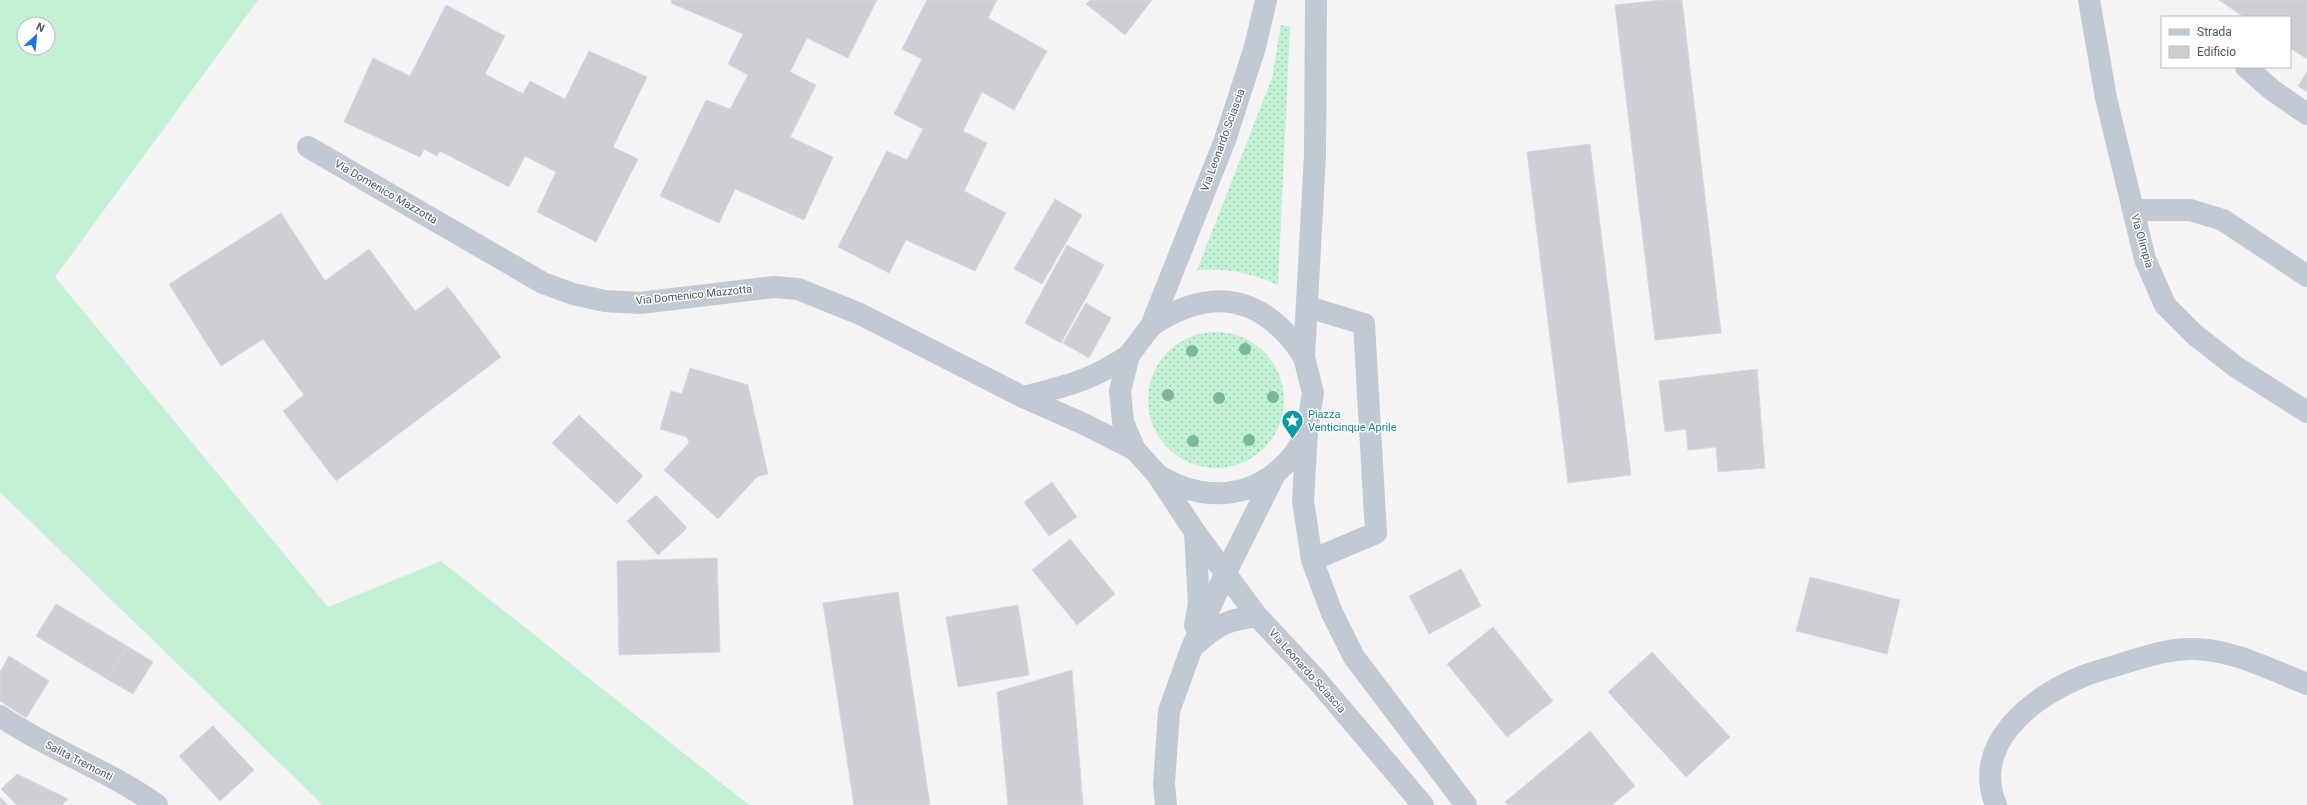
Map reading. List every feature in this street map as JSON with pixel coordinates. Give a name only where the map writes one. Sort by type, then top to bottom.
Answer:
[{"type":"street","name":"Via Leonardo Sciascia","points":[[1151,326],[1227,133],[1255,47],[1266,0]]},
{"type":"street","name":"Via Olimpia","points":[[2089,0],[2106,98],[2145,259],[2165,305],[2195,335],[2236,367],[2307,412]]},
{"type":"street","points":[[1304,357],[1308,307],[1315,155],[1311,1]]},
{"type":"street","points":[[2247,68],[2272,90],[2307,114]]},
{"type":"street","name":"Via Domenico Mazzotta","points":[[308,147],[543,283],[573,294],[605,301],[640,303],[774,286],[798,289],[860,314],[1023,397],[1084,424],[1135,450]]},
{"type":"street","points":[[2133,210],[2190,210],[2223,220],[2307,276]]},
{"type":"street","points":[[1023,397],[1083,382],[1105,372],[1129,356],[1151,326],[1172,312],[1197,303],[1222,301],[1248,306],[1271,318],[1290,335],[1304,357],[1313,393],[1307,430],[1303,501],[1314,566],[1332,613],[1354,656],[1466,805]]},
{"type":"street","points":[[1308,307],[1364,324],[1376,533],[1314,566]]},
{"type":"street","points":[[1129,356],[1120,391],[1123,422],[1135,450],[1156,473],[1171,483],[1188,490],[1225,494],[1260,484],[1275,474],[1289,461],[1300,446],[1307,430]]},
{"type":"street","name":"Via Leonardo Sciascia","points":[[1156,473],[1195,532],[1257,616],[1316,679],[1423,805]]},
{"type":"street","points":[[1166,805],[1164,784],[1169,711],[1192,647],[1226,572],[1275,474]]},
{"type":"street","points":[[1192,647],[1199,604],[1195,532]]},
{"type":"street","points":[[1192,647],[1217,626],[1235,619],[1257,616]]},
{"type":"street","points":[[1996,805],[1990,791],[1991,766],[1999,742],[2012,724],[2030,705],[2082,676],[2168,650],[2195,649],[2221,651],[2307,684]]},
{"type":"street","name":"Salita Tremonti","points":[[0,716],[40,741],[136,790],[157,805]]},
{"type":"green space","points":[[0,0],[258,0],[55,277],[328,607],[441,561],[749,805],[323,805],[0,492]]},
{"type":"green space","points":[[1281,25],[1290,27],[1278,285],[1258,277],[1239,272],[1197,270],[1272,78]]},
{"type":"green space","points":[[1209,332],[1223,332],[1242,337],[1264,352],[1279,374],[1283,387],[1283,413],[1279,426],[1264,448],[1242,463],[1223,468],[1209,468],[1190,463],[1168,448],[1153,426],[1148,407],[1148,393],[1153,374],[1168,352],[1190,337]]},
{"type":"building","points":[[672,0],[877,0],[848,58],[807,38],[790,72],[816,85],[790,137],[833,157],[804,220],[735,189],[719,223],[660,196],[706,100],[730,109],[748,75],[728,64],[743,34],[671,3]]},
{"type":"building","points":[[927,0],[997,0],[988,18],[1047,51],[1014,110],[982,92],[963,131],[987,143],[964,191],[1006,213],[975,271],[906,240],[889,273],[838,247],[887,151],[907,160],[923,129],[894,114],[922,59],[902,49]]},
{"type":"building","points":[[1090,0],[1152,0],[1125,35],[1086,4]]},
{"type":"building","points":[[1662,0],[1682,0],[1721,333],[1655,340],[1615,5]]},
{"type":"building","points":[[2219,0],[2307,0],[2307,59],[2291,49],[2291,16],[2243,16]]},
{"type":"building","points":[[446,5],[505,36],[485,74],[523,94],[530,81],[565,99],[589,51],[647,77],[613,147],[638,159],[596,242],[537,212],[556,172],[525,156],[509,187],[440,151],[437,156],[424,149],[420,157],[344,122],[373,58],[410,76]]},
{"type":"building","points":[[2307,72],[2307,92],[2298,86]]},
{"type":"building","points":[[1590,144],[1631,475],[1568,483],[1527,152]]},
{"type":"building","points":[[1055,199],[1082,215],[1042,284],[1014,269]]},
{"type":"building","points":[[281,213],[325,281],[369,249],[415,311],[448,287],[501,357],[336,481],[283,411],[304,395],[263,339],[221,366],[169,284]]},
{"type":"building","points":[[1067,245],[1104,265],[1061,343],[1025,323]]},
{"type":"building","points":[[1086,303],[1111,318],[1089,358],[1063,343]]},
{"type":"building","points":[[690,368],[748,385],[768,474],[757,477],[718,519],[664,470],[689,443],[687,437],[660,429],[671,391],[682,394]]},
{"type":"building","points":[[1757,369],[1765,468],[1718,472],[1716,447],[1688,450],[1686,429],[1665,432],[1659,381]]},
{"type":"building","points":[[579,415],[643,476],[617,504],[552,443]]},
{"type":"building","points":[[1052,482],[1077,517],[1049,536],[1024,502]]},
{"type":"building","points":[[656,495],[687,528],[658,555],[627,521]]},
{"type":"building","points":[[1070,539],[1115,594],[1077,625],[1032,570]]},
{"type":"building","points":[[717,558],[720,652],[619,655],[617,561]]},
{"type":"building","points":[[1461,569],[1481,606],[1429,634],[1409,596]]},
{"type":"building","points":[[1810,577],[1900,600],[1887,654],[1796,631]]},
{"type":"building","points":[[898,592],[930,805],[854,805],[823,603]]},
{"type":"building","points":[[56,604],[127,646],[107,679],[36,636]]},
{"type":"building","points":[[1018,605],[1029,675],[958,687],[946,617]]},
{"type":"building","points":[[1493,627],[1553,701],[1507,737],[1447,664]]},
{"type":"building","points":[[127,646],[153,662],[133,694],[107,679]]},
{"type":"building","points":[[1652,652],[1730,737],[1686,777],[1608,692]]},
{"type":"building","points":[[9,656],[49,681],[26,718],[0,701],[0,672]]},
{"type":"building","points":[[1072,670],[1083,805],[1008,805],[997,692]]},
{"type":"building","points":[[213,726],[254,770],[220,801],[179,756]]},
{"type":"building","points":[[1590,731],[1635,786],[1612,805],[1508,805],[1505,802]]},
{"type":"building","points":[[17,774],[68,799],[62,805],[17,805],[1,789]]},
{"type":"building","points":[[0,797],[8,805],[0,805]]},
{"type":"place","name":"Piazza Venticinque Aprile","points":[[1293,440]]}]
